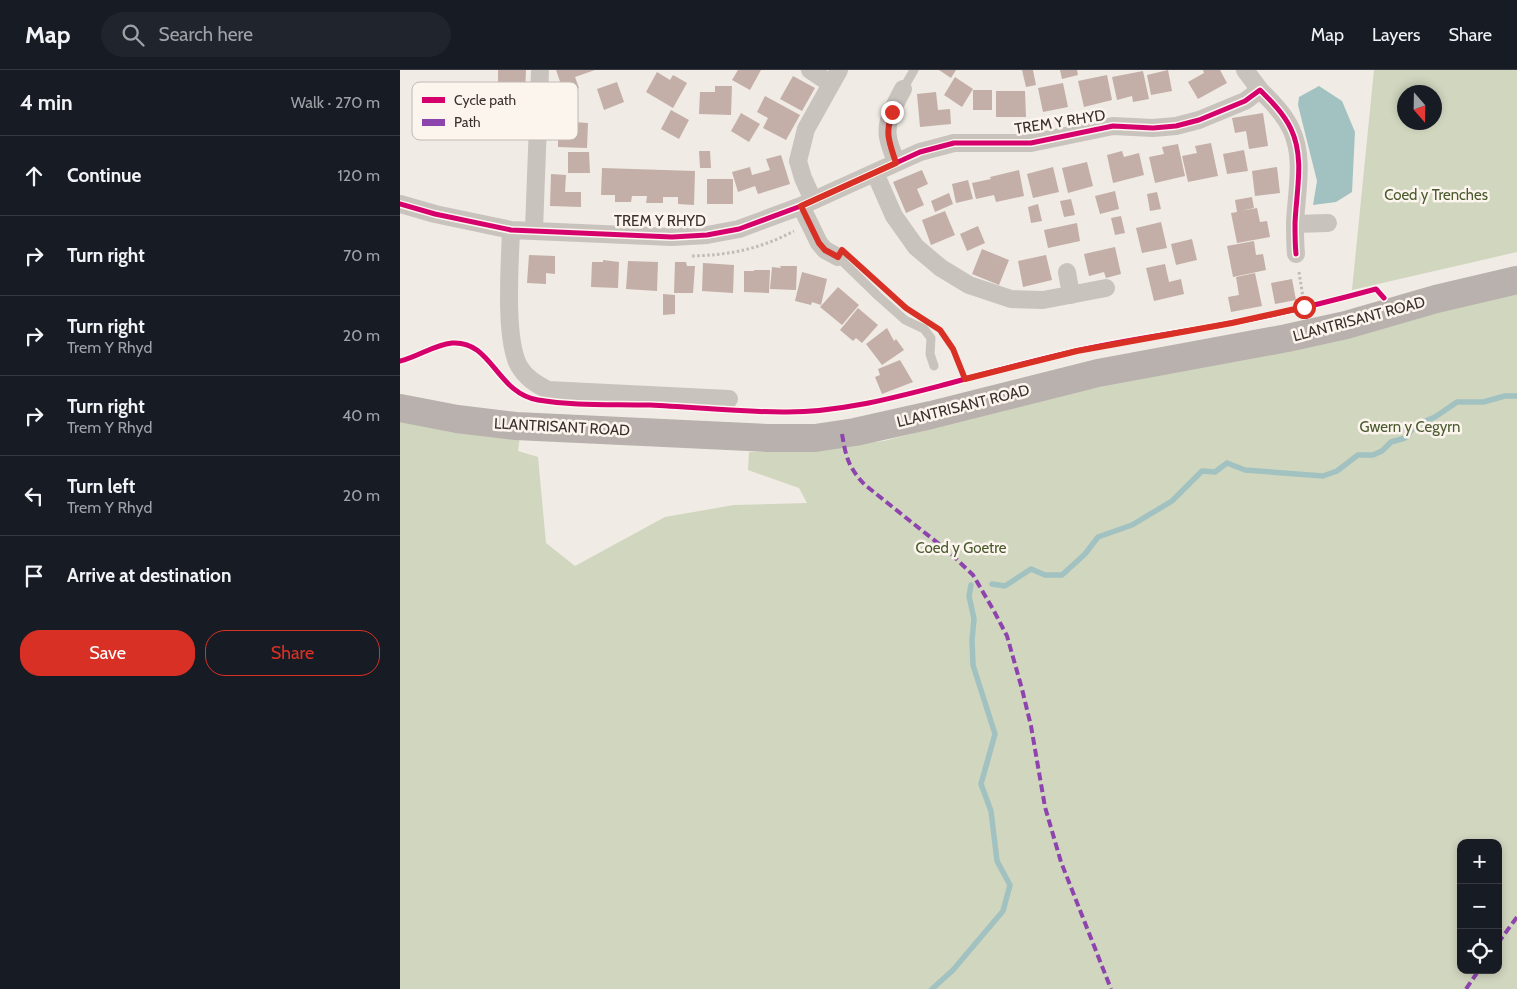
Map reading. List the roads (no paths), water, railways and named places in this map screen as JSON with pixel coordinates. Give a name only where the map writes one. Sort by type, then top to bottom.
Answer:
[{"type":"main road","name":"LLANTRISANT ROAD","points":[[400,408],[457,419],[516,426],[768,438],[815,438],[855,432],[930,415],[1098,373],[1287,338],[1346,325],[1428,301],[1517,280]]},
{"type":"street","points":[[810,70],[835,77],[806,129],[798,161],[807,203],[819,243],[825,250],[838,257]]},
{"type":"street","points":[[1245,70],[1260,90],[1282,112],[1297,144],[1299,190],[1295,224],[1296,254]]},
{"type":"street","points":[[896,163],[888,136],[888,125],[903,88]]},
{"type":"street","name":"TREM Y RHYD","points":[[400,204],[435,214],[511,230],[672,236],[708,235],[739,229],[807,203],[875,174],[920,152],[954,143],[1031,143],[1113,126],[1153,128],[1176,126],[1199,120],[1245,101],[1260,90]]},
{"type":"street","points":[[534,230],[537,140]]},
{"type":"street","points":[[875,174],[894,216],[916,247],[941,268],[970,284],[1011,299],[1043,300],[1106,288]]},
{"type":"street","points":[[1295,224],[1328,223]]},
{"type":"street","points":[[511,230],[510,308],[513,345],[518,365],[531,381],[548,390],[729,399]]},
{"type":"street","points":[[1067,272],[1071,295]]},
{"type":"lane","points":[[903,88],[914,70]]},
{"type":"lane","points":[[838,257],[905,320],[924,329],[931,338],[930,354],[934,366]]},
{"type":"water","points":[[1319,86],[1342,101],[1355,132],[1352,192],[1336,202],[1313,205],[1317,181],[1298,105],[1299,97]]},
{"type":"waterway","points":[[992,584],[1005,586],[1031,569],[1045,575],[1062,575],[1085,554],[1098,537],[1132,525],[1172,501],[1202,471],[1215,472],[1227,463],[1245,470],[1323,476],[1337,471],[1358,455],[1373,455],[1382,451],[1391,442],[1405,438],[1416,425],[1435,417],[1457,402],[1483,402],[1505,396],[1517,396]]},
{"type":"waterway","points":[[932,989],[953,970],[1003,911],[1010,885],[997,861],[991,811],[981,784],[995,734],[973,665],[972,640],[974,619],[969,596],[971,585]]},
{"type":"park label","name":"Coed y Trenches","points":[[1436,195]]},
{"type":"park label","name":"Gwern y Cegyrn","points":[[1410,427]]},
{"type":"park label","name":"Coed y Goetre","points":[[961,548]]}]
